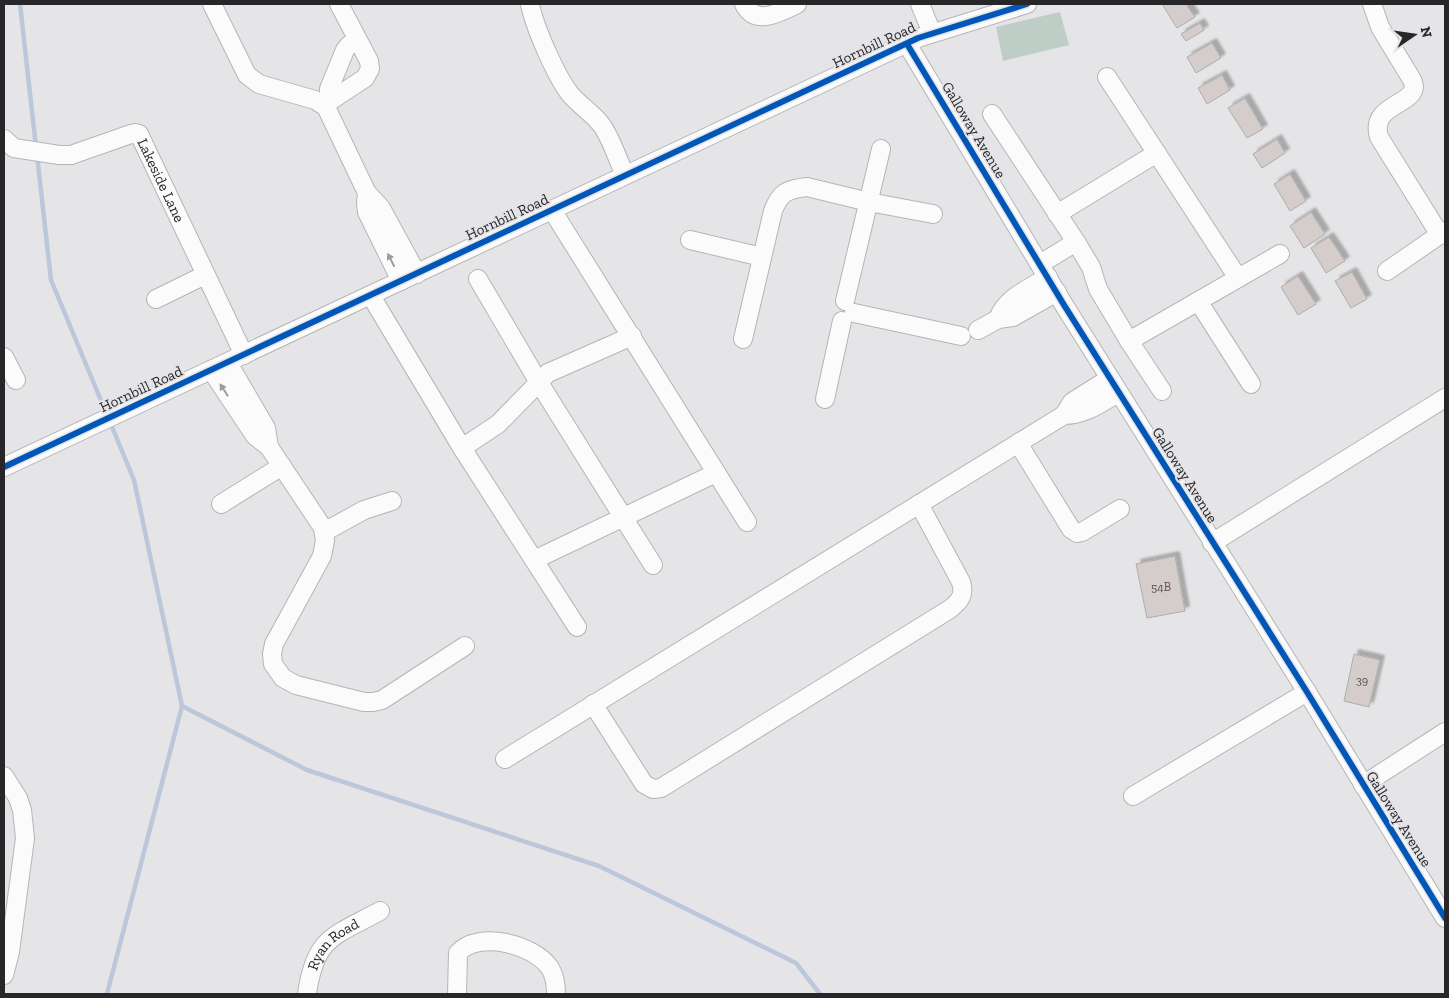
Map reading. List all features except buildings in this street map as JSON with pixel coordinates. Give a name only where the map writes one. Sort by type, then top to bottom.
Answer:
[{"type":"street","points":[[212,4],[249,77],[259,84],[327,104]]},
{"type":"street","points":[[327,104],[365,78],[370,69],[369,61],[339,4]]},
{"type":"street","points":[[530,4],[538,29],[560,79],[571,95],[603,127],[625,175]]},
{"type":"street","points":[[744,4],[746,9],[754,15],[764,17],[797,4]]},
{"type":"street","points":[[920,4],[932,33]]},
{"type":"street","name":"Hornbill Road","points":[[4,467],[907,44],[932,33],[1027,4]]},
{"type":"street","points":[[1372,4],[1380,26],[1414,86],[1412,94],[1384,113],[1380,118],[1377,130],[1379,137],[1442,233],[1387,271]]},
{"type":"street","points":[[357,41],[347,47],[337,67],[328,92],[327,104],[367,193],[382,208],[409,277]]},
{"type":"street","name":"Galloway Avenue","points":[[907,44],[1114,386],[1307,692],[1445,918]]},
{"type":"street","points":[[1107,76],[1238,278]]},
{"type":"street","points":[[992,114],[1076,242],[1091,268],[1098,289],[1162,391]]},
{"type":"street","name":"Lakeside Lane","points":[[9,144],[59,155],[78,154],[131,134],[139,134],[205,275],[236,359],[266,428],[269,447]]},
{"type":"street","points":[[824,399],[847,312],[881,149]]},
{"type":"street","points":[[1057,214],[1157,153]]},
{"type":"street","points":[[743,339],[773,211],[779,198],[787,192],[807,188],[933,214]]},
{"type":"street","points":[[552,210],[747,522]]},
{"type":"street","points":[[690,240],[762,257]]},
{"type":"street","points":[[847,312],[962,336],[964,340],[971,342],[978,337],[978,330],[998,319],[1013,316],[1048,278],[1076,242]]},
{"type":"street","points":[[1129,341],[1280,254]]},
{"type":"street","points":[[156,299],[205,275]]},
{"type":"street","points":[[478,279],[538,381],[653,564]]},
{"type":"street","points":[[371,296],[462,448],[577,627]]},
{"type":"street","points":[[1198,301],[1251,384]]},
{"type":"street","points":[[462,448],[498,424],[548,372],[632,336]]},
{"type":"street","points":[[4,357],[16,380]]},
{"type":"street","points":[[211,370],[255,436],[269,447],[320,522],[324,532],[324,548],[319,564],[274,644],[272,660],[276,670],[284,678],[305,688],[364,702],[373,702],[382,700],[464,646]]},
{"type":"street","points":[[505,759],[1018,443],[1064,416],[1090,410],[1114,386]]},
{"type":"street","points":[[1212,543],[1445,398]]},
{"type":"street","points":[[1018,443],[1071,529],[1076,533],[1082,532],[1120,509]]},
{"type":"street","points":[[221,504],[282,466]]},
{"type":"street","points":[[534,560],[716,473]]},
{"type":"street","points":[[324,532],[364,510],[392,501]]},
{"type":"street","points":[[593,704],[644,784],[653,789],[661,788],[950,610],[958,602],[963,596],[961,582],[919,504]]},
{"type":"street","points":[[1132,796],[1307,692]]},
{"type":"street","points":[[1363,785],[1445,732]]},
{"type":"street","points":[[4,776],[18,798],[22,810],[25,838],[10,952],[4,975]]},
{"type":"street","name":"Ryan Road","points":[[307,994],[315,960],[322,947],[332,936],[380,911]]},
{"type":"street","points":[[457,994],[458,953],[468,944],[475,942],[502,942],[538,956],[551,969],[561,992]]},
{"type":"shaded area","points":[[1060,12],[1069,45],[1003,61],[996,27]]},
{"type":"waterway","points":[[20,4],[36,147]]},
{"type":"waterway","points":[[37,155],[51,280],[107,415]]},
{"type":"waterway","points":[[107,994],[182,706],[134,480],[110,422]]},
{"type":"waterway","points":[[182,706],[307,770],[599,866],[796,963],[820,994]]},
{"type":"cycle path","points":[[4,467],[918,38],[1027,4]]},
{"type":"cycle path","points":[[907,44],[1064,305],[1307,692],[1445,918]]}]
